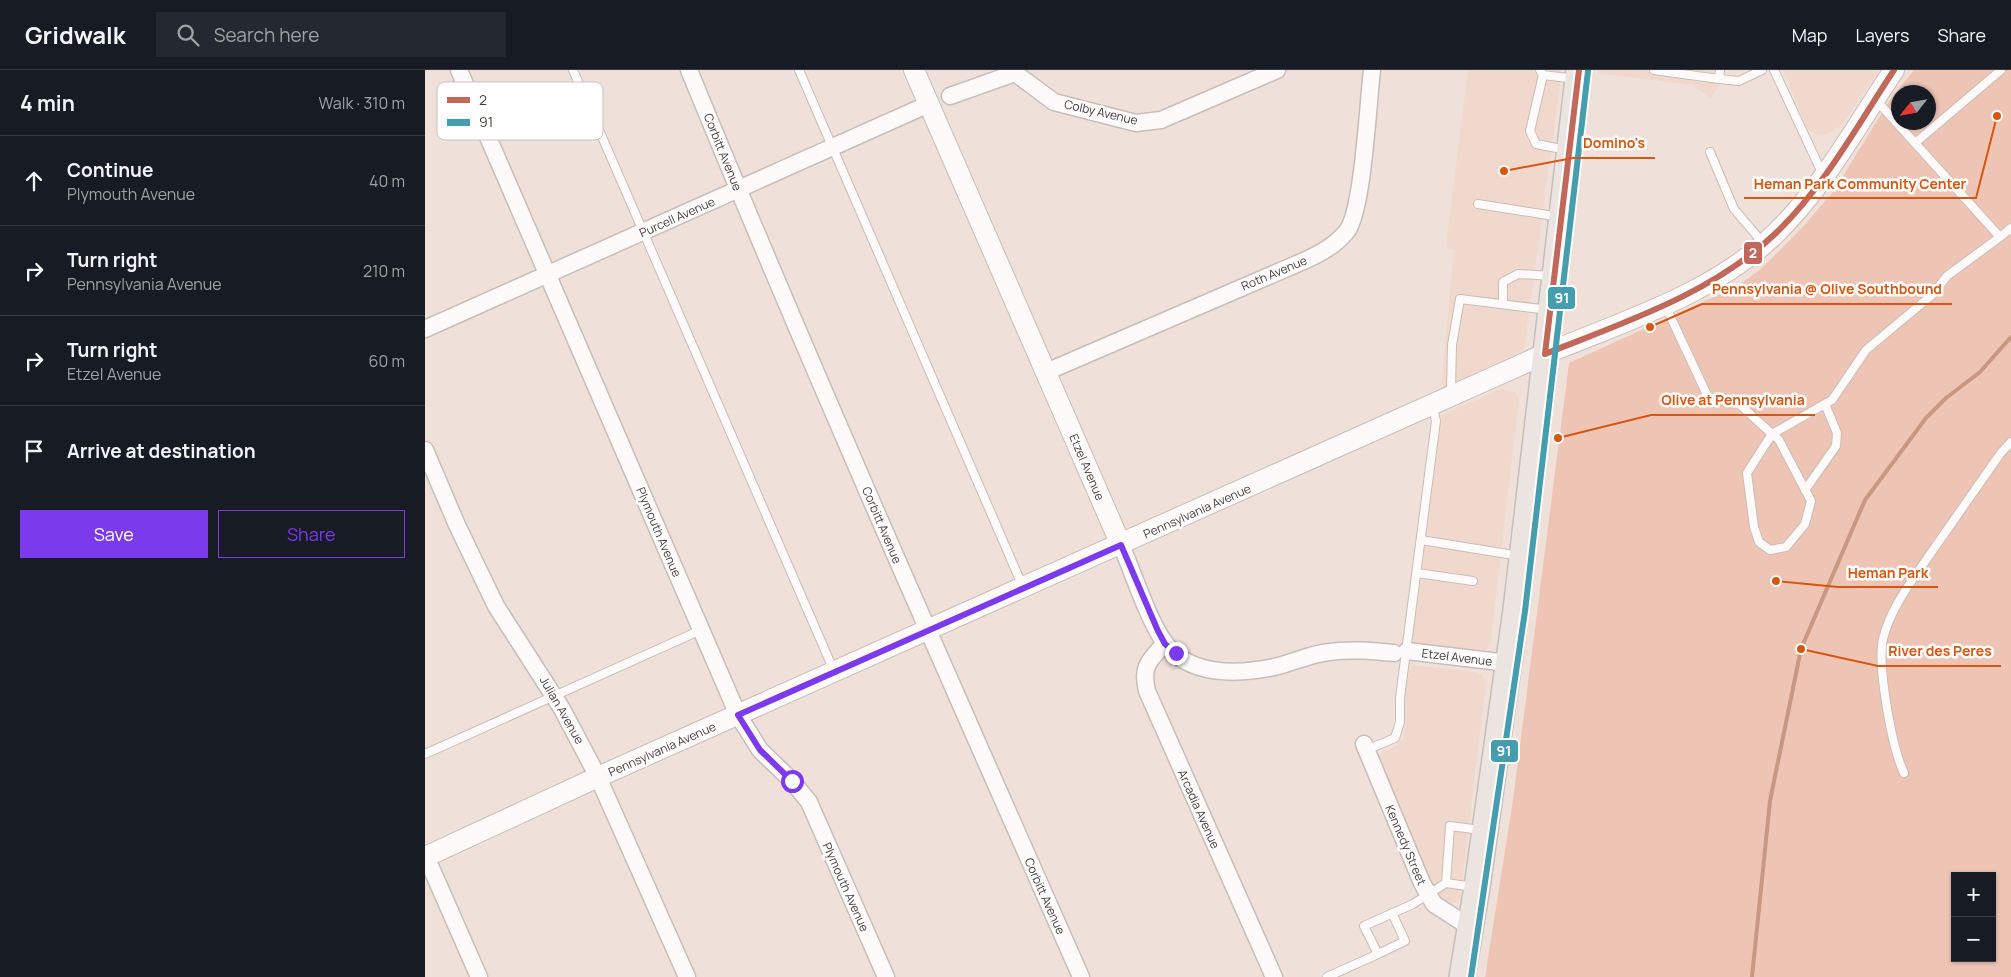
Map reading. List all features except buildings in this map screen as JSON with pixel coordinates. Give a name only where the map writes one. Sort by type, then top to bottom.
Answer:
[{"type":"main road","points":[[1462,977],[1485,831],[1522,556],[1578,74]]},
{"type":"street","name":"Plymouth Avenue","points":[[459,70],[464,82]]},
{"type":"street","name":"Corbitt Avenue","points":[[689,70],[738,190],[928,631],[1081,977]]},
{"type":"street","name":"Etzel Avenue","points":[[914,70],[1165,644],[1183,660],[1193,665],[1219,670],[1275,667],[1327,652],[1357,650],[1400,652],[1508,663]]},
{"type":"street","name":"Colby Avenue","points":[[1016,72],[1054,102],[1136,123],[1161,120],[1277,70]]},
{"type":"street","name":"Roth Avenue","points":[[1046,372],[1306,260],[1335,243],[1347,231],[1357,205],[1372,70]]},
{"type":"street","name":"Pennsylvania Avenue","points":[[425,856],[1545,354],[1665,304],[1712,280],[1763,243],[1800,208],[1824,176],[1894,70]]},
{"type":"street","points":[[950,96],[1016,72]]},
{"type":"street","name":"Purcell Avenue","points":[[425,329],[929,104]]},
{"type":"street","name":"Plymouth Avenue","points":[[489,140],[738,715],[760,750],[803,792],[809,802],[886,977]]},
{"type":"street","name":"Julian Avenue","points":[[425,450],[457,525],[496,606],[555,696],[598,777],[687,977]]},
{"type":"street","name":"Arcadia Avenue","points":[[1165,644],[1145,668],[1144,679],[1147,691],[1274,977]]},
{"type":"street","name":"Kennedy Street","points":[[1365,747],[1422,883],[1435,904],[1471,928]]},
{"type":"street","points":[[425,856],[479,977]]},
{"type":"lane","points":[[573,70],[578,82]]},
{"type":"lane","points":[[799,70],[1024,589]]},
{"type":"lane","points":[[1654,70],[1739,80],[1762,70]]},
{"type":"lane","points":[[1719,79],[1720,70]]},
{"type":"lane","points":[[1775,70],[1824,176]]},
{"type":"lane","points":[[1915,143],[2001,70]]},
{"type":"lane","points":[[1569,150],[1536,144],[1530,131],[1542,72],[1578,74]]},
{"type":"lane","points":[[1875,99],[2000,237]]},
{"type":"lane","points":[[603,138],[834,672]]},
{"type":"lane","points":[[1709,152],[1734,209],[1763,243]]},
{"type":"lane","points":[[1479,204],[1561,217]]},
{"type":"lane","points":[[1665,304],[1708,397],[1739,404],[1773,434],[1779,440],[1811,501],[1805,524],[1786,547],[1770,550],[1759,542],[1754,527],[1747,473],[1773,434],[1833,400],[1866,350],[1932,295],[1947,276],[2011,228]]},
{"type":"lane","points":[[1503,304],[1503,282],[1519,274],[1555,276]]},
{"type":"lane","points":[[1454,395],[1451,390],[1452,345],[1460,299],[1551,310]]},
{"type":"lane","points":[[1805,490],[1836,446],[1837,433],[1825,404]]},
{"type":"lane","points":[[1365,747],[1395,738],[1400,722],[1400,652],[1417,573],[1436,421],[1432,405]]},
{"type":"lane","points":[[1904,773],[1898,758],[1891,726],[1882,657],[1883,639],[1897,602],[2000,454],[2011,442]]},
{"type":"lane","points":[[1421,540],[1522,556]]},
{"type":"lane","points":[[1417,573],[1473,581]]},
{"type":"lane","points":[[425,754],[701,630]]},
{"type":"lane","points":[[1446,883],[1450,826],[1485,831]]},
{"type":"lane","points":[[1378,954],[1364,926],[1429,894],[1446,883],[1477,887]]},
{"type":"lane","points":[[1327,977],[1405,941],[1392,913]]},
{"type":"shaded area","points":[[1468,70],[1562,70],[1524,350],[1518,356],[1441,390],[1454,249],[1446,248]]},
{"type":"shaded area","points":[[1599,70],[1725,70],[1720,85],[1710,98],[1692,85],[1598,73]]},
{"type":"shaded area","points":[[1783,70],[1879,70],[1841,126],[1825,135],[1816,134],[1808,130]]},
{"type":"shaded area","points":[[1914,70],[2011,70],[2011,977],[1485,977],[1513,800],[1569,363],[1736,287],[1762,268],[1801,229],[1833,192],[1891,99],[1891,130],[1936,130],[1936,85],[1902,85]]},
{"type":"shaded area","points":[[1501,389],[1515,392],[1519,399],[1490,646],[1482,652],[1412,644],[1442,415]]},
{"type":"shaded area","points":[[1411,665],[1476,672],[1483,676],[1486,683],[1460,898],[1454,903],[1448,903],[1432,891],[1376,756],[1396,746],[1404,738],[1406,690]]},
{"type":"waterway","points":[[1752,977],[1770,801],[1801,649],[1865,500],[1926,418],[1946,398],[1980,372],[2011,337]]},
{"type":"transit line","name":"2","points":[[1545,354],[1579,70]]},
{"type":"transit line","name":"2","points":[[1545,354],[1636,318],[1696,290],[1751,254],[1776,233],[1825,176],[1894,70]]},
{"type":"transit line","name":"91","points":[[1471,977],[1525,611],[1588,71]]},
{"type":"place","name":"Heman Park Community Center","points":[[1997,116]]},
{"type":"place","name":"Domino's","points":[[1504,171]]},
{"type":"place","name":"Pennsylvania @ Olive Southbound","points":[[1650,327]]},
{"type":"place","name":"Olive at Pennsylvania","points":[[1558,438]]},
{"type":"place","name":"Heman Park","points":[[1776,581]]},
{"type":"place","name":"River des Peres","points":[[1801,649]]},
{"type":"route","points":[[792,781],[760,750],[750,737],[738,715],[1121,545],[1158,631],[1165,644],[1176,653]]}]
